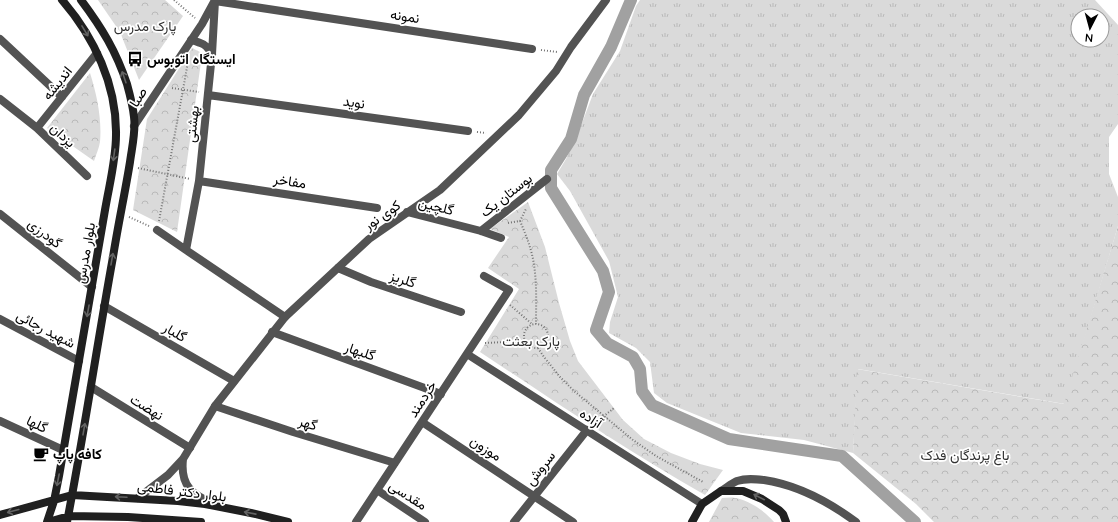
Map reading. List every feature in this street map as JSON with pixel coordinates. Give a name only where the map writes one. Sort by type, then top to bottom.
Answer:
[{"type":"main road","name":"بلوار مدرس","points":[[48,522],[54,500],[79,362],[113,166],[116,133],[112,94],[108,78],[98,54],[83,28],[62,0]]},
{"type":"main road","name":"بلوار مدرس","points":[[68,519],[134,136],[132,105],[118,61],[108,39],[81,0]]},
{"type":"main road","points":[[105,210],[120,213]]},
{"type":"main road","points":[[692,522],[702,504],[721,491],[743,491],[753,494],[779,510],[783,514],[786,522]]},
{"type":"main road","name":"بلوار دکتر فاطمی","points":[[54,500],[72,495],[178,501],[221,507],[288,522]]},
{"type":"main road","points":[[0,515],[54,500]]},
{"type":"main road","name":"بلوار دکتر فاطمی","points":[[48,522],[68,519],[128,517],[201,522]]},
{"type":"street","name":"صبا","points":[[134,126],[202,24],[215,0]]},
{"type":"street","name":"نمونه","points":[[215,0],[532,49]]},
{"type":"street","name":"بهشتی","points":[[186,250],[199,181],[212,54],[215,0]]},
{"type":"street","name":"کوی نور","points":[[138,498],[168,475],[183,459],[215,406],[285,317],[369,239],[440,190],[519,115],[556,71],[606,0]]},
{"type":"street","points":[[0,39],[62,97]]},
{"type":"street","points":[[191,40],[200,42],[208,47],[212,54]]},
{"type":"street","name":"اندیشه","points":[[37,128],[98,54]]},
{"type":"street","name":"نوید","points":[[208,94],[468,131]]},
{"type":"street","name":"یزدان","points":[[0,99],[37,128],[87,176]]},
{"type":"street","name":"بوستان یک","points":[[481,231],[547,179]]},
{"type":"street","name":"مفاخر","points":[[199,181],[377,208]]},
{"type":"street","name":"گلچین","points":[[407,212],[481,231],[501,238]]},
{"type":"street","name":"گودرزی","points":[[0,214],[92,287]]},
{"type":"street","points":[[157,230],[285,317]]},
{"type":"street","name":"گلریز","points":[[338,268],[371,282],[461,312]]},
{"type":"street","name":"خردمند","points":[[356,522],[509,290],[484,276]]},
{"type":"street","name":"گلبار","points":[[104,306],[234,381]]},
{"type":"street","name":"شهید رجائی","points":[[0,319],[79,362]]},
{"type":"street","name":"گلبهار","points":[[272,332],[441,394]]},
{"type":"street","name":"آزاده","points":[[467,354],[702,504]]},
{"type":"street","name":"نهضت","points":[[91,387],[190,448]]},
{"type":"street","name":"گهر","points":[[215,406],[293,432],[395,463]]},
{"type":"street","name":"گلها","points":[[0,421],[63,450]]},
{"type":"street","name":"موزون","points":[[422,422],[573,522]]},
{"type":"street","name":"سروش","points":[[514,522],[587,430]]},
{"type":"street","points":[[183,459],[182,469],[184,480],[190,490],[201,498],[221,507]]},
{"type":"street","points":[[721,491],[737,481],[752,479],[772,481],[790,486],[814,496],[856,522]]},
{"type":"street","name":"مقدسی","points":[[377,490],[425,522]]},
{"type":"path","points":[[174,0],[202,24]]},
{"type":"path","points":[[532,49],[567,54]]},
{"type":"path","points":[[120,213],[157,230],[189,63],[183,52]]},
{"type":"path","points":[[161,86],[208,94]]},
{"type":"path","points":[[468,131],[498,135]]},
{"type":"path","points":[[129,166],[199,181]]},
{"type":"path","points":[[520,221],[534,263],[536,277],[536,324]]},
{"type":"path","points":[[503,299],[532,324],[544,326],[549,336],[546,343],[538,348],[528,345],[524,334],[532,324]]},
{"type":"path","points":[[473,344],[526,341]]},
{"type":"path","points":[[538,348],[574,391],[633,440],[656,456],[703,482]]},
{"type":"path","points":[[587,430],[614,408]]},
{"type":"green space","name":"پارک مدرس","points":[[98,0],[165,0],[183,16],[139,80],[120,32]]},
{"type":"green space","points":[[640,0],[1095,0],[1102,8],[1070,8],[1070,48],[1110,48],[1110,16],[1118,25],[1118,124],[1109,137],[1109,174],[1118,197],[1118,226],[1065,404],[858,369],[853,453],[804,440],[741,433],[667,403],[654,393],[650,362],[636,348],[609,333],[610,322],[618,297],[609,261],[570,191],[557,174],[577,136],[593,94],[620,51],[636,6]]},
{"type":"green space","points":[[192,48],[200,52],[201,62],[177,232],[133,210],[147,119]]},
{"type":"green space","points":[[90,73],[100,116],[100,142],[94,161],[47,128]]},
{"type":"green space","name":"پارک بعثت","points":[[528,202],[545,247],[570,341],[578,361],[623,420],[644,439],[671,453],[700,464],[723,470],[705,495],[619,443],[480,352],[519,289],[488,268],[509,237],[490,229]]},
{"type":"green space","name":"باغ پرندگان فدک","points":[[1118,226],[1118,522],[934,522],[916,504],[853,453],[857,369],[1064,404]]},
{"type":"green space","points":[[722,498],[733,498],[746,501],[766,514],[774,522],[709,522]]},
{"type":"waterway","points":[[631,0],[611,47],[584,95],[571,139],[551,170],[551,188],[603,271],[609,292],[596,330],[607,343],[633,357],[640,369],[642,391],[652,405],[729,439],[842,456],[915,522]]},
{"type":"place","name":"ایستگاه اتوبوس","points":[[135,59]]},
{"type":"place","name":"کافه پاپ","points":[[41,454]]}]
